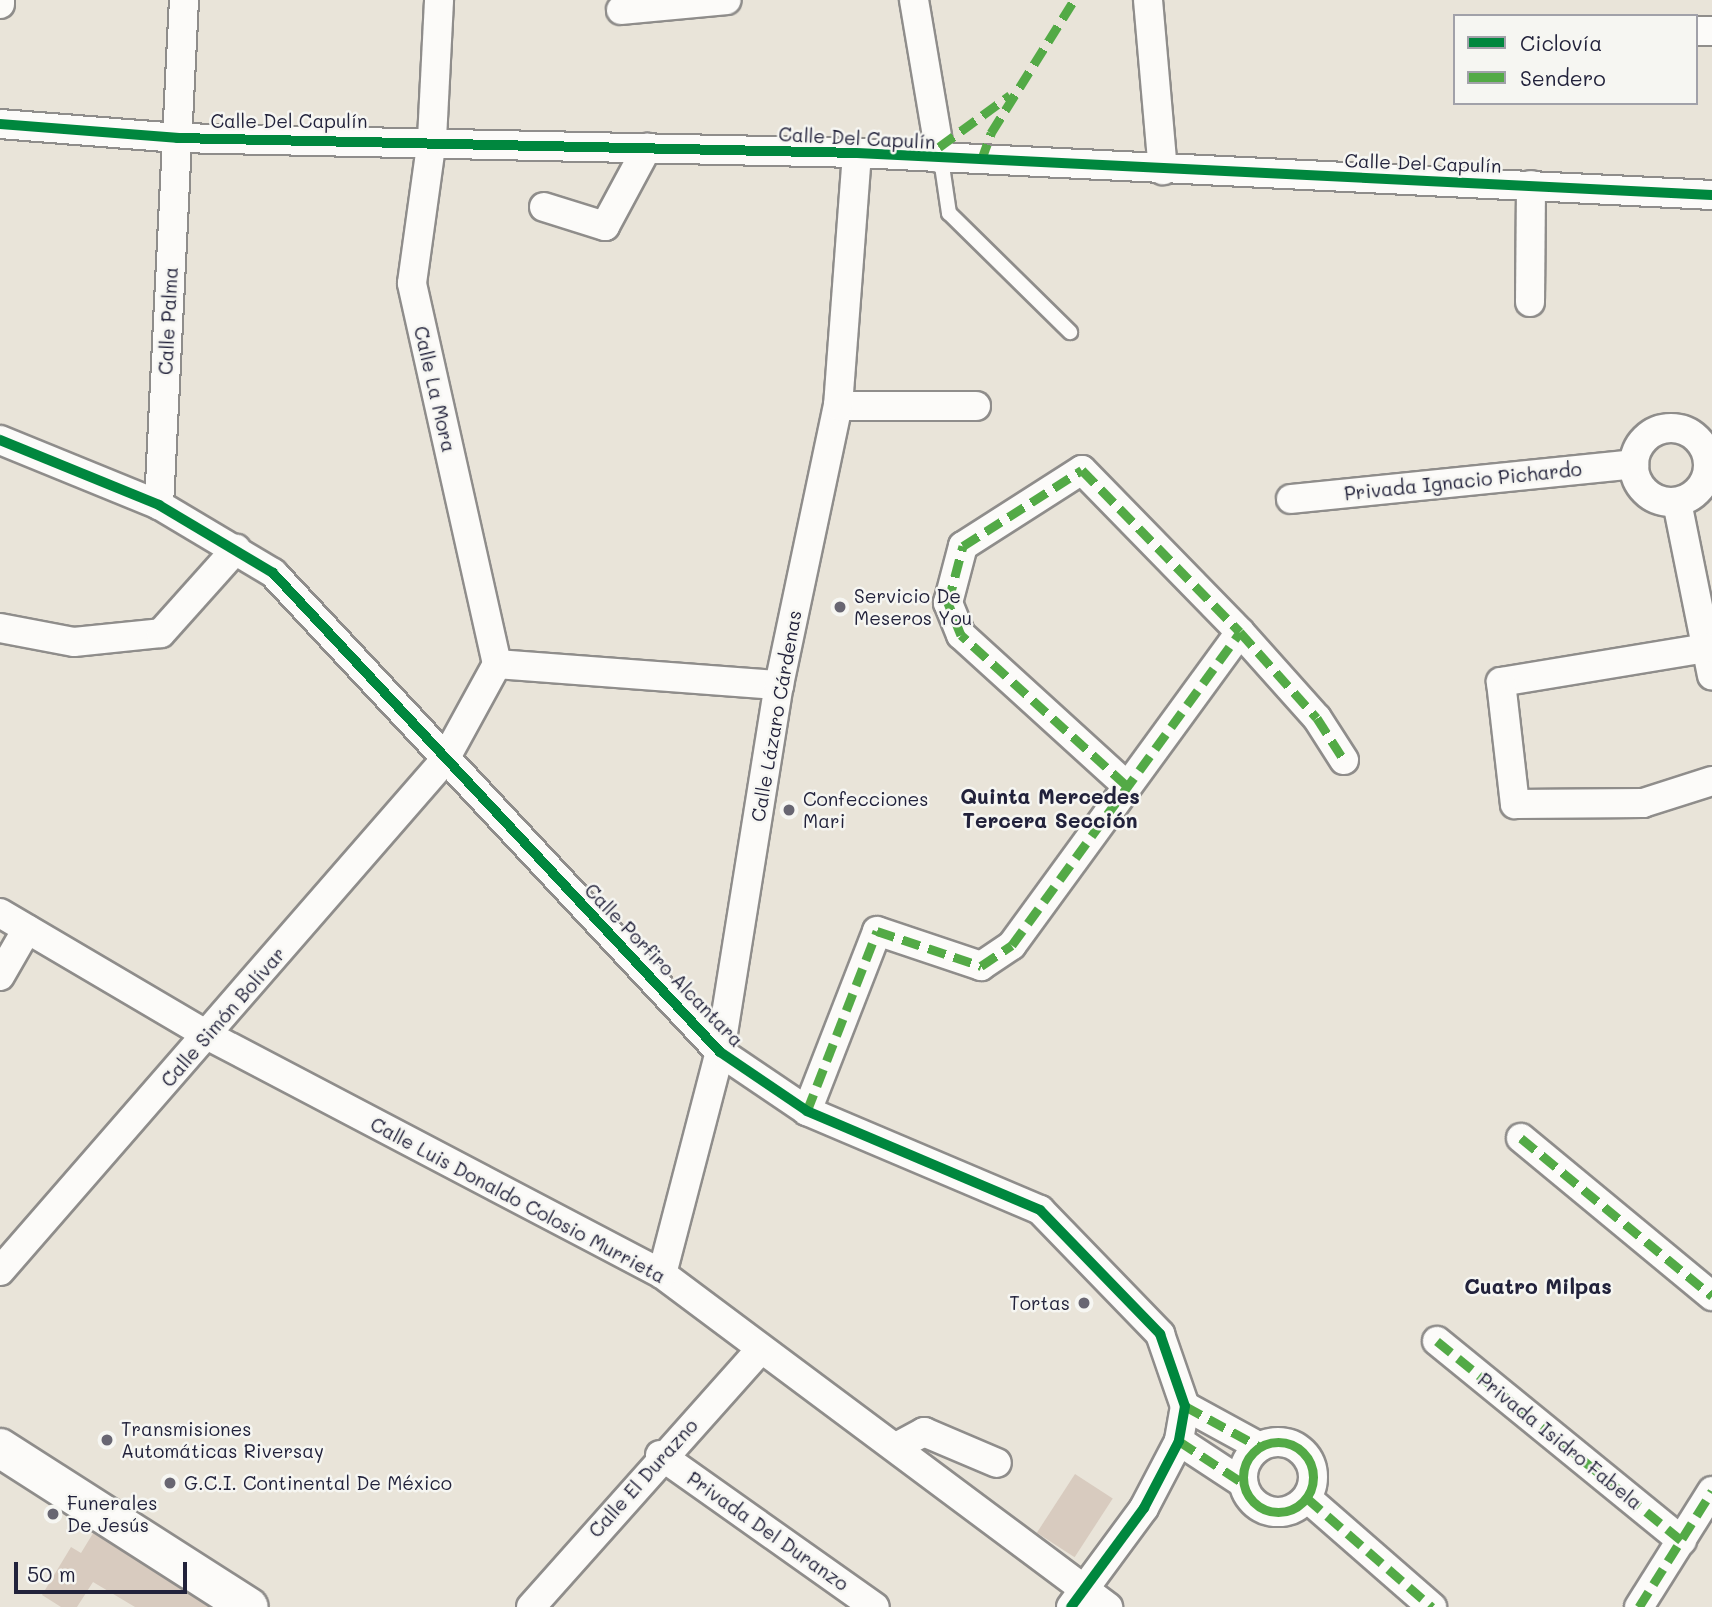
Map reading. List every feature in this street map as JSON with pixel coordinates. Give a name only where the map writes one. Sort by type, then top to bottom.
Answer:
[{"type":"main road","points":[[0,1448],[249,1607]]},
{"type":"street","name":"Calle Palma","points":[[159,505],[184,0]]},
{"type":"street","name":"Calle La Mora","points":[[439,0],[432,139],[412,283],[496,664]]},
{"type":"street","points":[[621,10],[727,0]]},
{"type":"street","points":[[914,0],[941,159]]},
{"type":"street","points":[[1148,0],[1163,170]]},
{"type":"street","name":"Calle Del Capulín","points":[[0,124],[177,138],[432,139],[857,153],[1712,195]]},
{"type":"street","points":[[544,207],[605,226],[647,148]]},
{"type":"street","name":"Calle Lázaro Cárdenas","points":[[662,1274],[720,1052],[779,685],[838,406],[857,153]]},
{"type":"street","points":[[1530,302],[1531,185]]},
{"type":"street","points":[[838,406],[976,406]]},
{"type":"street","points":[[1661,429],[1704,429],[1709,469],[1699,491],[1677,502],[1646,494],[1634,464],[1642,442],[1661,429]]},
{"type":"street","name":"Calle Porfiro Alcantara","points":[[0,440],[159,505],[274,573],[444,761],[720,1052],[807,1111],[1040,1210],[1160,1334],[1185,1406],[1179,1441],[1144,1508],[1077,1599]]},
{"type":"street","name":"Privada Ignacio Pichardo","points":[[1291,499],[1634,464]]},
{"type":"street","points":[[1126,785],[961,635],[948,603],[962,546],[1082,470],[1240,632],[1317,718],[1344,760]]},
{"type":"street","points":[[1677,502],[1712,675]]},
{"type":"street","points":[[0,628],[74,642],[161,633],[236,549]]},
{"type":"street","points":[[807,1111],[877,931],[981,966],[1012,945],[1240,632]]},
{"type":"street","points":[[1706,648],[1501,682],[1515,804],[1643,803],[1712,781]]},
{"type":"street","points":[[444,761],[496,664],[779,685]]},
{"type":"street","name":"Calle Simón Bolívar","points":[[0,1271],[444,761]]},
{"type":"street","name":"Calle Luis Donaldo Colosio Murrieta","points":[[0,913],[208,1035],[662,1274],[759,1351],[897,1447],[1077,1599],[1108,1607]]},
{"type":"street","points":[[0,976],[27,929]]},
{"type":"street","points":[[1521,1138],[1712,1296]]},
{"type":"street","name":"Privada Isidro Fabela","points":[[1437,1341],[1682,1541]]},
{"type":"street","name":"Calle El Durazno","points":[[530,1607],[660,1455],[759,1351]]},
{"type":"street","points":[[1185,1406],[1261,1447]]},
{"type":"street","points":[[897,1447],[924,1432],[997,1464]]},
{"type":"street","points":[[1179,1441],[1243,1483],[1262,1509],[1286,1511],[1307,1498],[1313,1483],[1304,1454],[1276,1442],[1261,1447],[1246,1462],[1243,1483]]},
{"type":"street","name":"Privada Del Duranzo","points":[[660,1455],[842,1596],[875,1607]]},
{"type":"street","points":[[1639,1607],[1712,1491]]},
{"type":"street","points":[[1307,1498],[1432,1607]]},
{"type":"lane","points":[[941,159],[949,213],[1070,332]]},
{"type":"building","points":[[1075,1474],[1113,1499],[1075,1557],[1037,1533]]},
{"type":"building","points":[[95,1530],[220,1607],[135,1607],[93,1582],[77,1607],[61,1607],[42,1595],[71,1547],[81,1553]]},
{"type":"marked path","points":[[981,161],[991,133],[1074,0]]},
{"type":"marked path","points":[[939,147],[1010,95]]},
{"type":"marked path","points":[[1126,785],[961,635],[948,603],[963,546],[1082,470],[1240,632],[1317,718],[1344,760]]},
{"type":"marked path","points":[[807,1111],[877,931],[981,966],[1012,945],[1240,632]]},
{"type":"marked path","points":[[1521,1138],[1712,1296]]},
{"type":"marked path","points":[[1437,1341],[1682,1541]]},
{"type":"marked path","points":[[1185,1406],[1260,1447]]},
{"type":"marked path","points":[[1179,1441],[1243,1483]]},
{"type":"marked path","points":[[1278,1442],[1297,1448],[1307,1458],[1313,1477],[1307,1496],[1297,1506],[1278,1512],[1259,1506],[1249,1496],[1243,1477],[1249,1458],[1259,1448],[1278,1442]]},
{"type":"marked path","points":[[1639,1607],[1712,1491]]},
{"type":"marked path","points":[[1307,1498],[1432,1607]]},
{"type":"cycle path","points":[[0,124],[177,138],[857,153],[1712,195]]},
{"type":"cycle path","points":[[0,440],[159,505],[273,573],[720,1052],[807,1111],[1040,1210],[1160,1334],[1185,1406],[1179,1441],[1144,1508],[1071,1607]]},
{"type":"place","name":"Servicio De Meseros You","points":[[840,607]]},
{"type":"place","name":"Confecciones Mari","points":[[789,810]]},
{"type":"place","name":"Tortas","points":[[1084,1303]]},
{"type":"place","name":"Transmisiones Automáticas Riversay","points":[[107,1440]]},
{"type":"place","name":"G.C.I. Continental De México","points":[[170,1483]]},
{"type":"place","name":"Funerales De Jesús","points":[[53,1514]]},
{"type":"district","name":"Quinta Mercedes Tercera Sección","points":[[1050,808]]},
{"type":"district","name":"Cuatro Milpas","points":[[1538,1286]]}]
